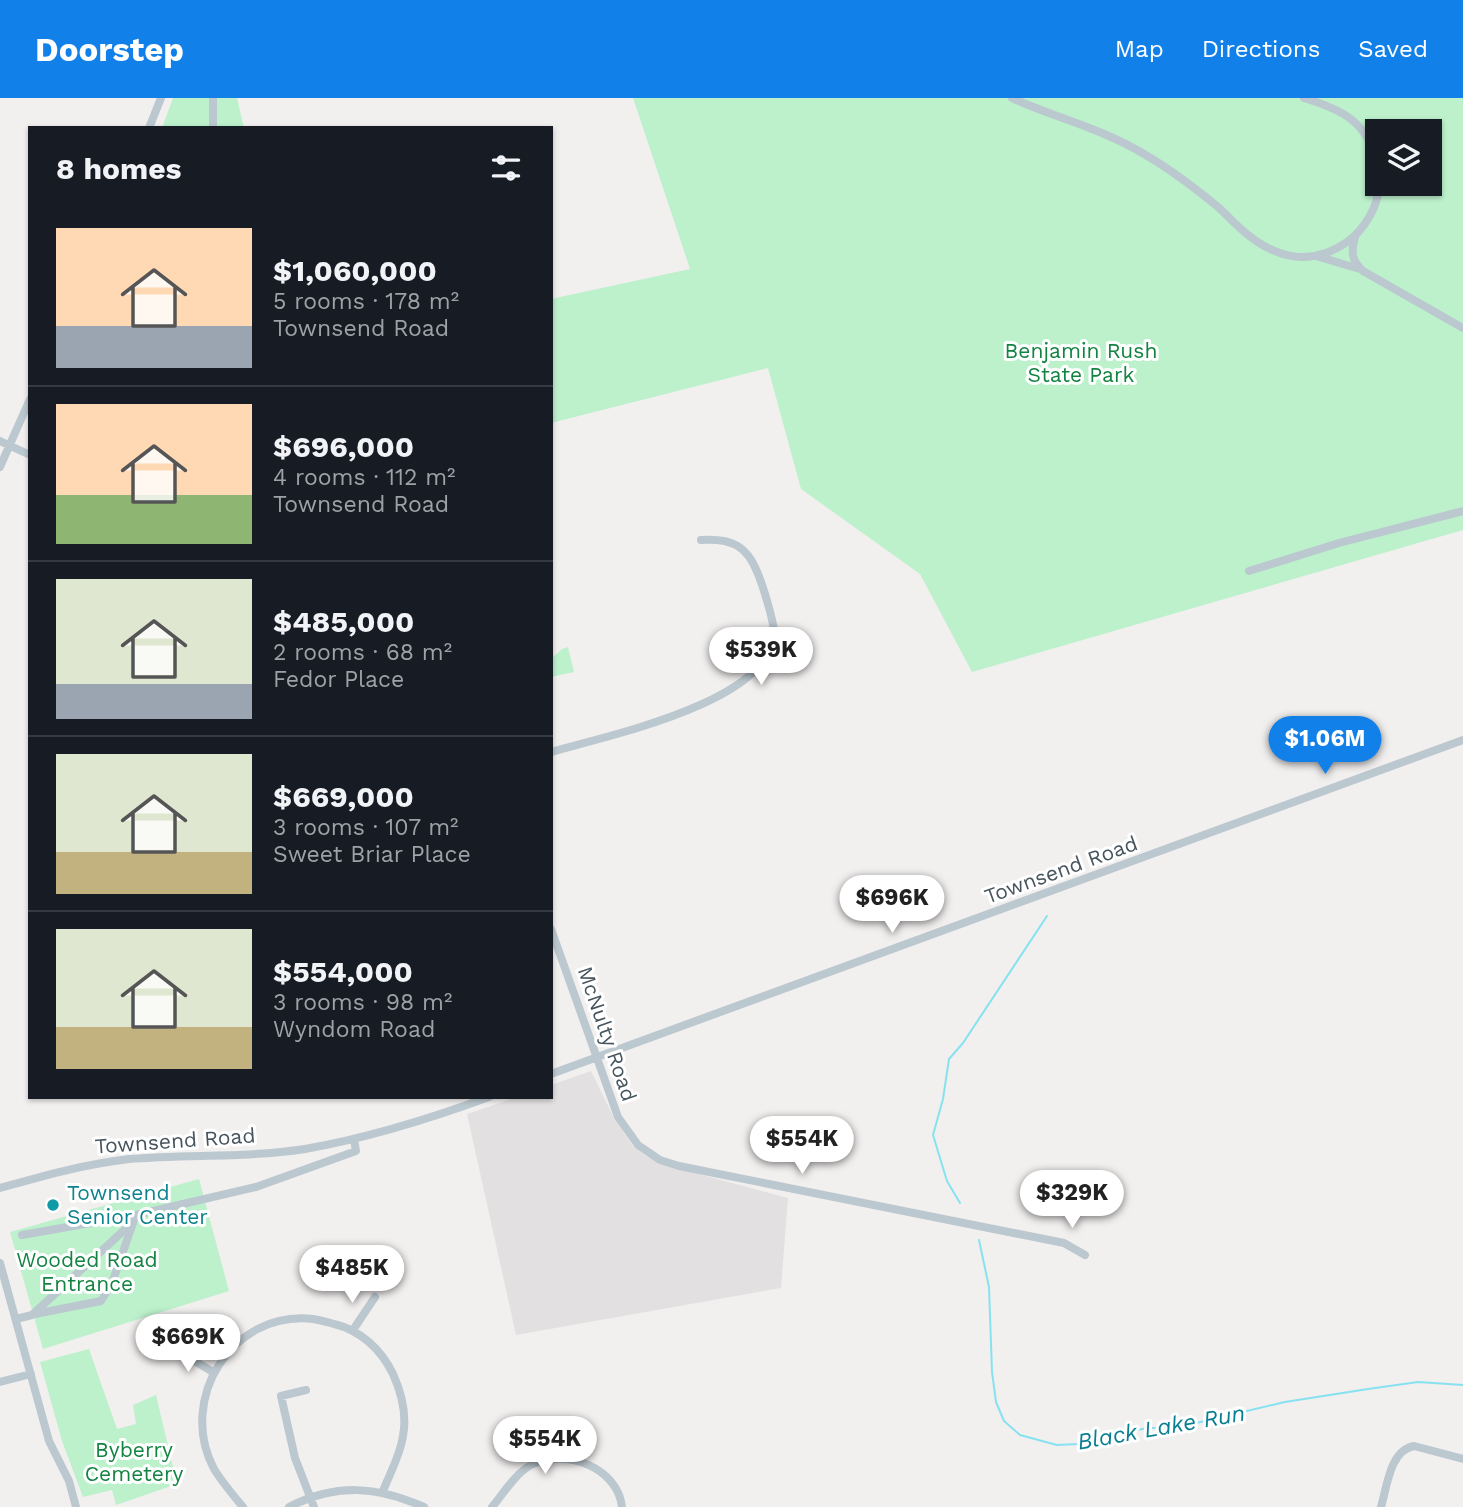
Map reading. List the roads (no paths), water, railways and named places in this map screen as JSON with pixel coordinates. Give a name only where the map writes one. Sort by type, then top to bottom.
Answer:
[{"type":"street","points":[[150,126],[161,98]]},
{"type":"street","points":[[212,98],[213,126]]},
{"type":"street","points":[[1012,98],[1106,134],[1144,153],[1211,202],[1241,230],[1270,251],[1285,256],[1319,257],[1363,271],[1463,328]]},
{"type":"street","points":[[1304,98],[1342,111],[1365,134]]},
{"type":"street","points":[[1363,271],[1354,262],[1351,250],[1355,237],[1374,207],[1378,196]]},
{"type":"street","points":[[1319,257],[1355,237]]},
{"type":"street","points":[[0,467],[28,403]]},
{"type":"street","points":[[0,441],[28,454]]},
{"type":"street","points":[[1249,571],[1339,543],[1463,511]]},
{"type":"street","points":[[553,751],[667,719],[714,699],[746,681],[763,664],[770,650],[774,631],[758,573],[747,553],[733,541],[721,538],[701,540]]},
{"type":"street","name":"Townsend Road","points":[[553,1073],[1463,740]]},
{"type":"street","name":"McNulty Road","points":[[553,934],[618,1117],[638,1145],[660,1160],[776,1186],[1064,1243],[1085,1255]]},
{"type":"street","name":"Townsend Road","points":[[0,1188],[99,1163],[133,1159],[235,1156],[303,1149],[400,1128],[483,1099]]},
{"type":"street","points":[[22,1235],[135,1219],[256,1187],[356,1151],[355,1139]]},
{"type":"street","points":[[32,1315],[135,1219]]},
{"type":"street","points":[[16,1319],[101,1301],[112,1283],[135,1219]]},
{"type":"street","points":[[0,1264],[49,1441],[69,1481],[76,1507]]},
{"type":"street","points":[[353,1330],[375,1297]]},
{"type":"street","points":[[243,1507],[215,1469],[205,1446],[202,1422],[204,1398],[213,1372],[226,1353],[263,1327],[286,1320],[312,1319],[353,1330],[367,1340],[388,1364],[398,1385],[404,1410],[404,1434],[399,1455],[383,1491]]},
{"type":"street","points":[[178,1351],[213,1372]]},
{"type":"street","points":[[0,1382],[31,1374]]},
{"type":"street","points":[[306,1390],[281,1396],[295,1458],[314,1507]]},
{"type":"street","points":[[1381,1507],[1396,1458],[1409,1447],[1463,1459]]},
{"type":"street","points":[[492,1507],[522,1472],[539,1462],[566,1458],[588,1464],[610,1480],[615,1486],[622,1507]]},
{"type":"street","points":[[289,1507],[310,1497],[356,1490],[383,1491],[424,1507]]},
{"type":"waterway","name":"Black Lake Run","points":[[960,1203],[947,1181],[933,1135],[943,1099],[949,1059],[963,1043],[1047,916]]},
{"type":"waterway","name":"Black Lake Run","points":[[979,1240],[989,1287],[992,1372],[996,1402],[1004,1421],[1020,1435],[1057,1445],[1077,1444],[1142,1429],[1188,1425],[1285,1402],[1368,1389],[1418,1382],[1463,1385]]},
{"type":"place","name":"Townsend Senior Center","points":[[53,1205]]},
{"type":"park label","name":"Benjamin Rush State Park","points":[[1081,363]]},
{"type":"park label","name":"Wooded Road Entrance","points":[[87,1272]]},
{"type":"park label","name":"Byberry Cemetery","points":[[134,1462]]}]
